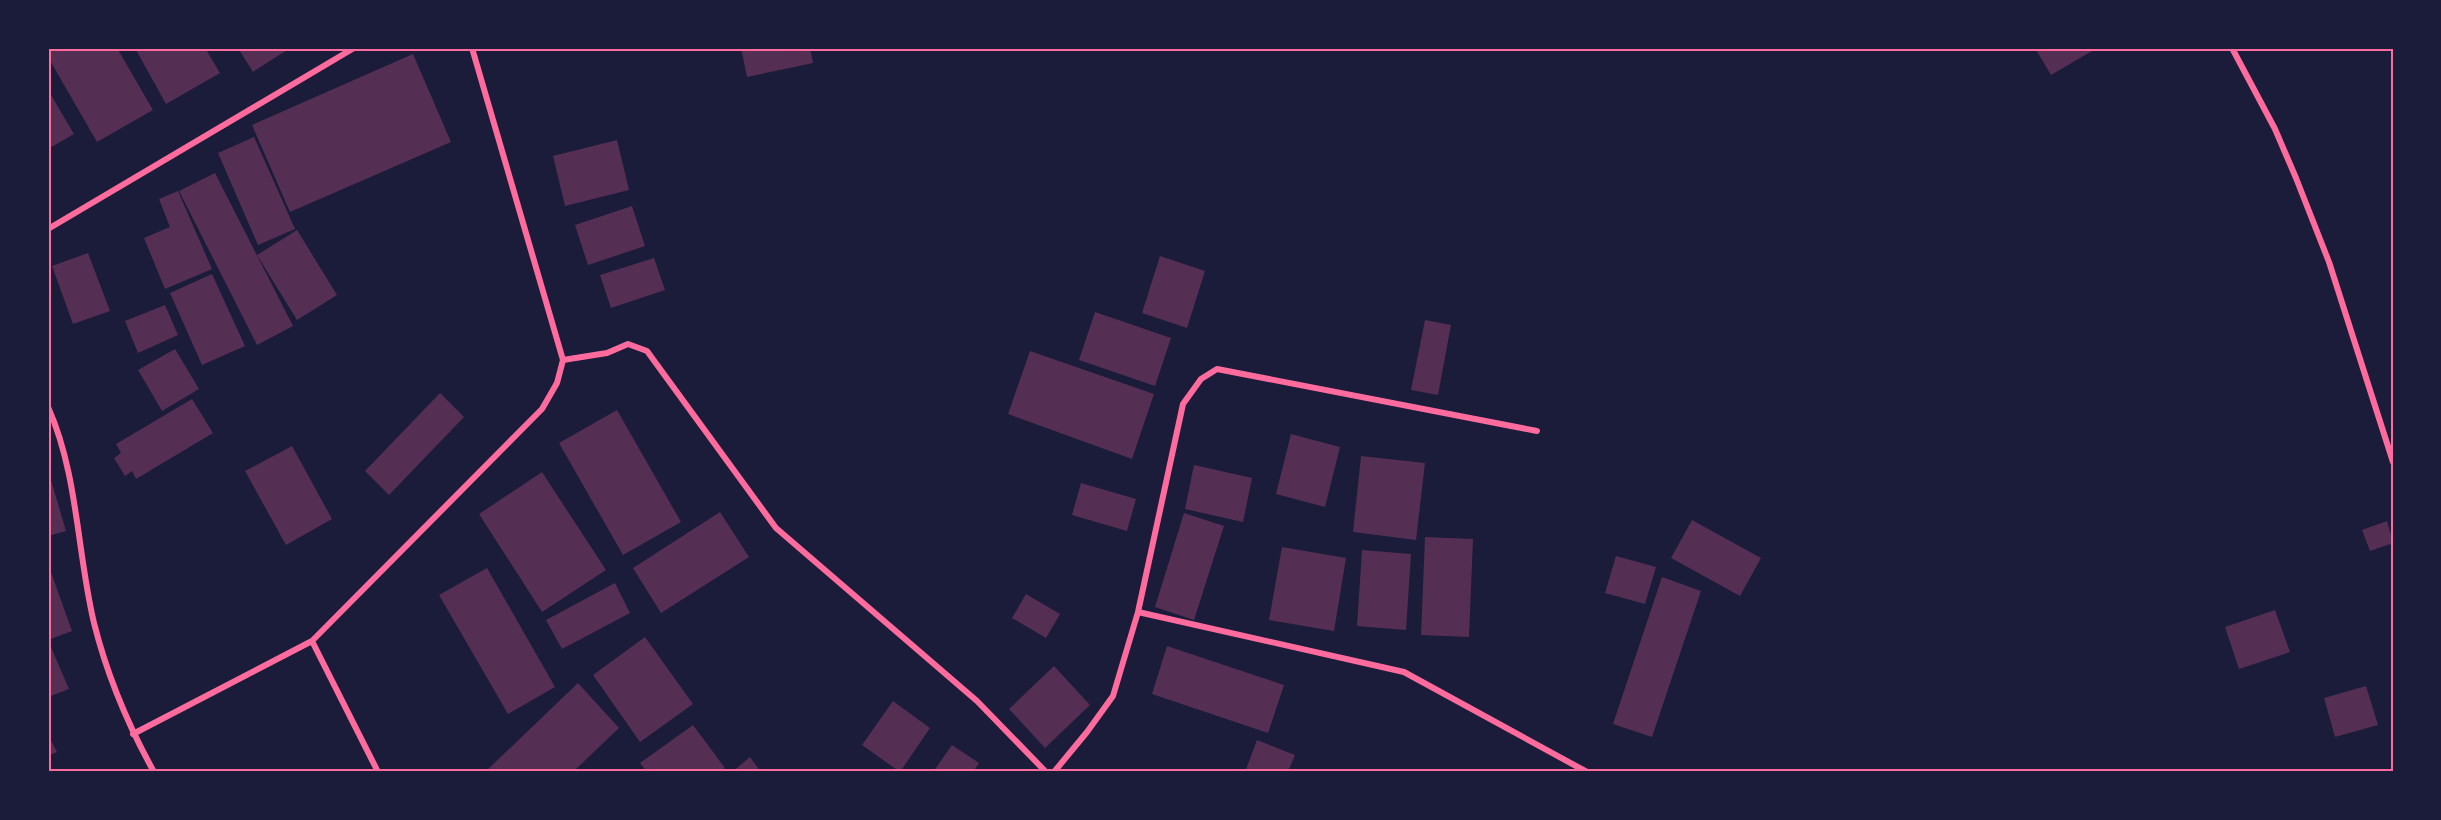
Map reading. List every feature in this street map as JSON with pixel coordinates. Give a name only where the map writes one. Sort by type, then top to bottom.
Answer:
[{"type":"street","points":[[48,229],[354,48]]},
{"type":"street","points":[[134,734],[312,641],[542,410],[558,383],[563,360],[472,48]]},
{"type":"street","points":[[2232,48],[2275,129],[2301,189],[2329,262],[2393,462]]},
{"type":"street","points":[[563,360],[607,353],[628,345],[647,351],[776,528],[976,701],[1046,772]]},
{"type":"street","points":[[1054,772],[1113,696],[1138,612],[1183,404],[1201,379],[1217,369],[1537,431]]},
{"type":"street","points":[[48,407],[55,423],[68,471],[94,622],[108,673],[134,734],[154,772]]},
{"type":"street","points":[[1138,612],[1404,672],[1587,772]]},
{"type":"street","points":[[312,641],[378,772]]},
{"type":"building","points":[[48,48],[117,48],[153,110],[97,142],[48,57]]},
{"type":"building","points":[[135,48],[205,48],[220,73],[166,104]]},
{"type":"building","points":[[238,48],[290,48],[253,72]]},
{"type":"building","points":[[741,48],[810,48],[813,63],[747,77]]},
{"type":"building","points":[[2035,48],[2097,48],[2051,75]]},
{"type":"building","points":[[413,54],[451,142],[290,212],[252,125]]},
{"type":"building","points":[[48,90],[74,134],[48,149]]},
{"type":"building","points":[[254,137],[295,229],[258,245],[218,153]]},
{"type":"building","points":[[617,140],[629,190],[565,206],[553,156]]},
{"type":"building","points":[[215,173],[293,326],[257,345],[179,191]]},
{"type":"building","points":[[178,191],[212,269],[165,289],[144,238],[170,227],[159,199]]},
{"type":"building","points":[[632,206],[645,246],[588,265],[575,225]]},
{"type":"building","points":[[297,230],[337,295],[297,320],[257,255]]},
{"type":"building","points":[[88,253],[110,311],[73,324],[52,266]]},
{"type":"building","points":[[1160,256],[1205,271],[1187,328],[1142,313]]},
{"type":"building","points":[[654,258],[665,290],[611,308],[600,275]]},
{"type":"building","points":[[212,274],[245,346],[202,365],[170,293]]},
{"type":"building","points":[[165,305],[178,335],[138,353],[125,321]]},
{"type":"building","points":[[1095,312],[1171,338],[1155,386],[1079,360]]},
{"type":"building","points":[[1425,320],[1451,325],[1438,395],[1411,390]]},
{"type":"building","points":[[175,349],[199,389],[162,411],[138,370]]},
{"type":"building","points":[[1030,351],[1154,394],[1132,459],[1008,414]]},
{"type":"building","points":[[440,393],[464,417],[389,495],[365,471]]},
{"type":"building","points":[[192,399],[213,433],[136,479],[132,471],[125,476],[114,458],[121,453],[116,444]]},
{"type":"building","points":[[617,410],[681,522],[623,555],[559,443]]},
{"type":"building","points":[[1291,434],[1340,447],[1325,507],[1276,494]]},
{"type":"building","points":[[292,446],[332,519],[286,545],[245,471]]},
{"type":"building","points":[[1361,456],[1425,463],[1416,540],[1353,532]]},
{"type":"building","points":[[1194,465],[1252,478],[1243,522],[1185,509]]},
{"type":"building","points":[[48,470],[66,531],[48,536]]},
{"type":"building","points":[[542,472],[606,570],[542,612],[479,514]]},
{"type":"building","points":[[1081,483],[1136,499],[1127,531],[1072,515]]},
{"type":"building","points":[[720,512],[749,557],[661,613],[633,568]]},
{"type":"building","points":[[1184,513],[1224,526],[1194,620],[1155,607]]},
{"type":"building","points":[[1692,520],[1761,558],[1740,596],[1671,558]]},
{"type":"building","points":[[2387,521],[2393,543],[2370,551],[2362,530]]},
{"type":"building","points":[[1425,537],[1473,539],[1469,637],[1421,635]]},
{"type":"building","points":[[1282,547],[1346,558],[1334,631],[1269,620]]},
{"type":"building","points":[[1362,550],[1411,554],[1406,630],[1357,626]]},
{"type":"building","points":[[1616,556],[1656,567],[1645,604],[1605,593]]},
{"type":"building","points":[[48,564],[72,631],[48,640]]},
{"type":"building","points":[[487,568],[555,687],[508,714],[439,595]]},
{"type":"building","points":[[1662,577],[1701,591],[1652,737],[1613,724]]},
{"type":"building","points":[[615,583],[630,613],[562,649],[546,620]]},
{"type":"building","points":[[1026,594],[1060,614],[1046,638],[1012,618]]},
{"type":"building","points":[[2275,610],[2290,652],[2239,669],[2225,627]]},
{"type":"building","points":[[645,637],[693,704],[640,742],[593,675]]},
{"type":"building","points":[[50,645],[69,689],[48,697],[48,646]]},
{"type":"building","points":[[1167,646],[1284,685],[1268,733],[1152,694]]},
{"type":"building","points":[[1054,666],[1090,705],[1045,748],[1009,709]]},
{"type":"building","points":[[578,683],[619,728],[573,772],[485,772]]},
{"type":"building","points":[[2366,686],[2378,725],[2335,737],[2324,698]]},
{"type":"building","points":[[893,701],[930,728],[900,772],[862,745]]},
{"type":"building","points":[[693,725],[725,768],[719,772],[647,772],[640,763]]},
{"type":"building","points":[[48,735],[57,752],[48,756]]},
{"type":"building","points":[[1257,740],[1295,755],[1288,772],[1245,772]]},
{"type":"building","points":[[952,745],[979,763],[973,772],[933,772]]},
{"type":"building","points":[[750,757],[761,772],[732,772]]}]
